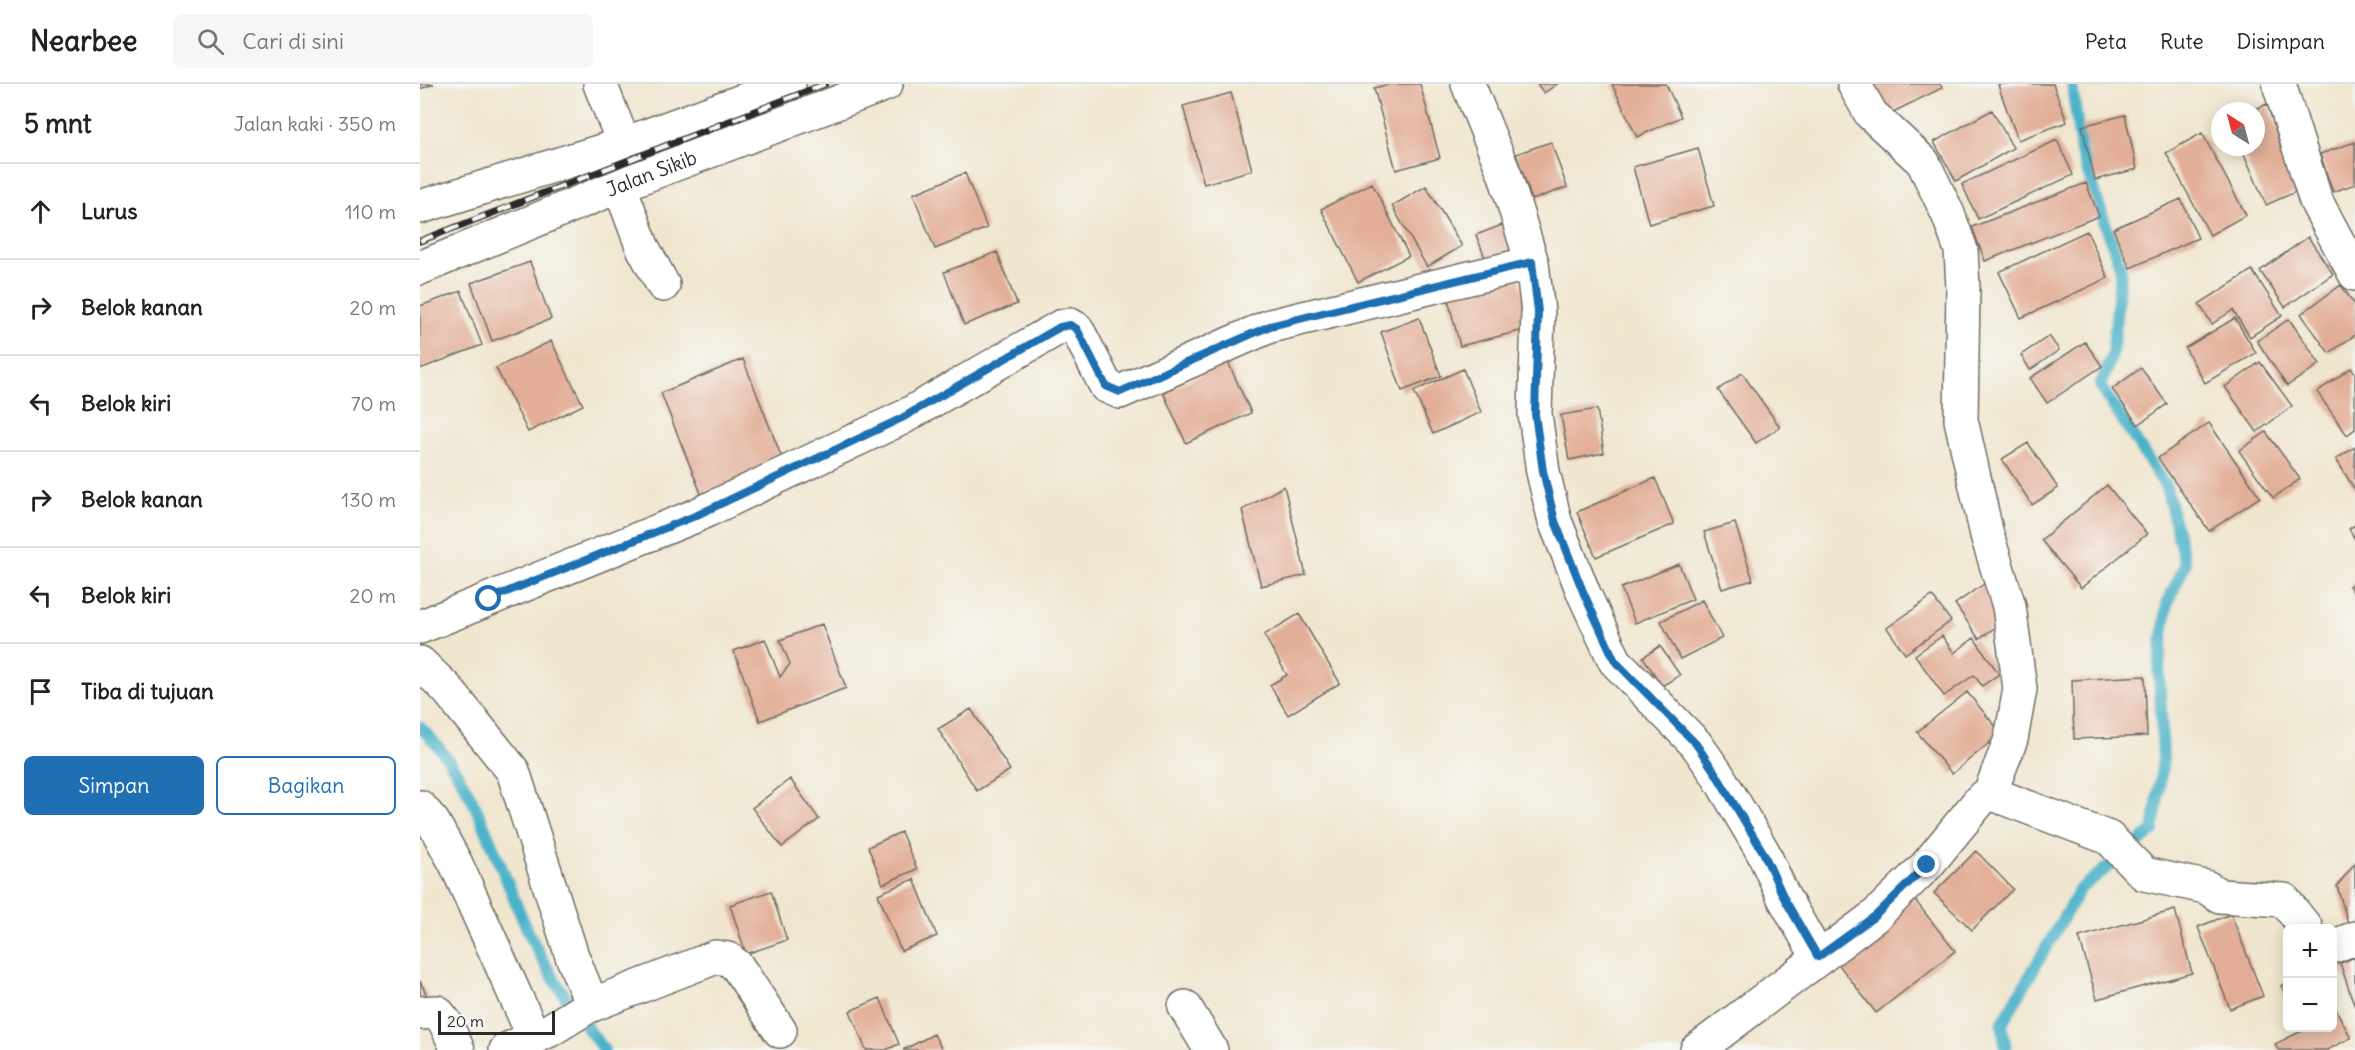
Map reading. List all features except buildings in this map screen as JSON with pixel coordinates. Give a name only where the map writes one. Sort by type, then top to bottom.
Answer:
[{"type":"street","points":[[600,84],[624,144]]},
{"type":"street","points":[[420,207],[624,144],[789,84]]},
{"type":"street","name":"Jalan Sikib","points":[[420,268],[620,187],[886,84]]},
{"type":"street","points":[[1468,84],[1505,175],[1532,262],[1538,324],[1535,414],[1543,471],[1555,521],[1584,594],[1615,661],[1696,744],[1716,774],[1758,844],[1784,898],[1818,957]]},
{"type":"street","points":[[1697,1050],[1875,916],[1927,865],[1981,799],[1990,793],[2011,739],[2020,689],[2009,606],[1987,535],[1961,420],[1964,288],[1961,250],[1948,214],[1923,162],[1871,114],[1854,84]]},
{"type":"street","points":[[2279,84],[2316,201],[2355,274]]},
{"type":"street","points":[[620,187],[642,246],[663,285]]},
{"type":"street","points":[[420,627],[695,516],[902,418],[1060,327],[1070,325],[1077,329],[1106,386],[1120,392],[1270,326],[1532,262]]},
{"type":"street","points":[[420,663],[447,689],[513,771],[572,956],[591,1005]]},
{"type":"street","points":[[1990,793],[2109,838],[2144,874],[2206,887],[2220,896],[2284,900],[2303,924]]},
{"type":"street","points":[[420,807],[434,822],[456,864],[530,1039],[591,1005],[716,957],[728,958],[736,966],[780,1031]]},
{"type":"street","points":[[2337,945],[2355,938]]},
{"type":"street","points":[[1185,1007],[1211,1050]]},
{"type":"street","points":[[420,1013],[437,1012],[445,1022],[458,1050]]},
{"type":"waterway","points":[[2006,1050],[2002,1024],[2080,889],[2153,831],[2163,760],[2159,667],[2167,604],[2185,564],[2166,487],[2100,386],[2112,355],[2121,270],[2081,152],[2072,84]]},
{"type":"waterway","points":[[420,727],[440,748],[471,797],[544,963],[604,1050]]},
{"type":"railway","points":[[420,241],[825,84]]},
{"type":"route","points":[[489,599],[695,516],[902,418],[1060,327],[1070,325],[1077,329],[1106,386],[1113,391],[1120,392],[1270,326],[1369,304],[1532,262],[1538,312],[1535,414],[1543,471],[1555,521],[1584,594],[1615,661],[1696,744],[1739,809],[1763,852],[1784,898],[1818,957],[1875,916],[1927,865]]}]
